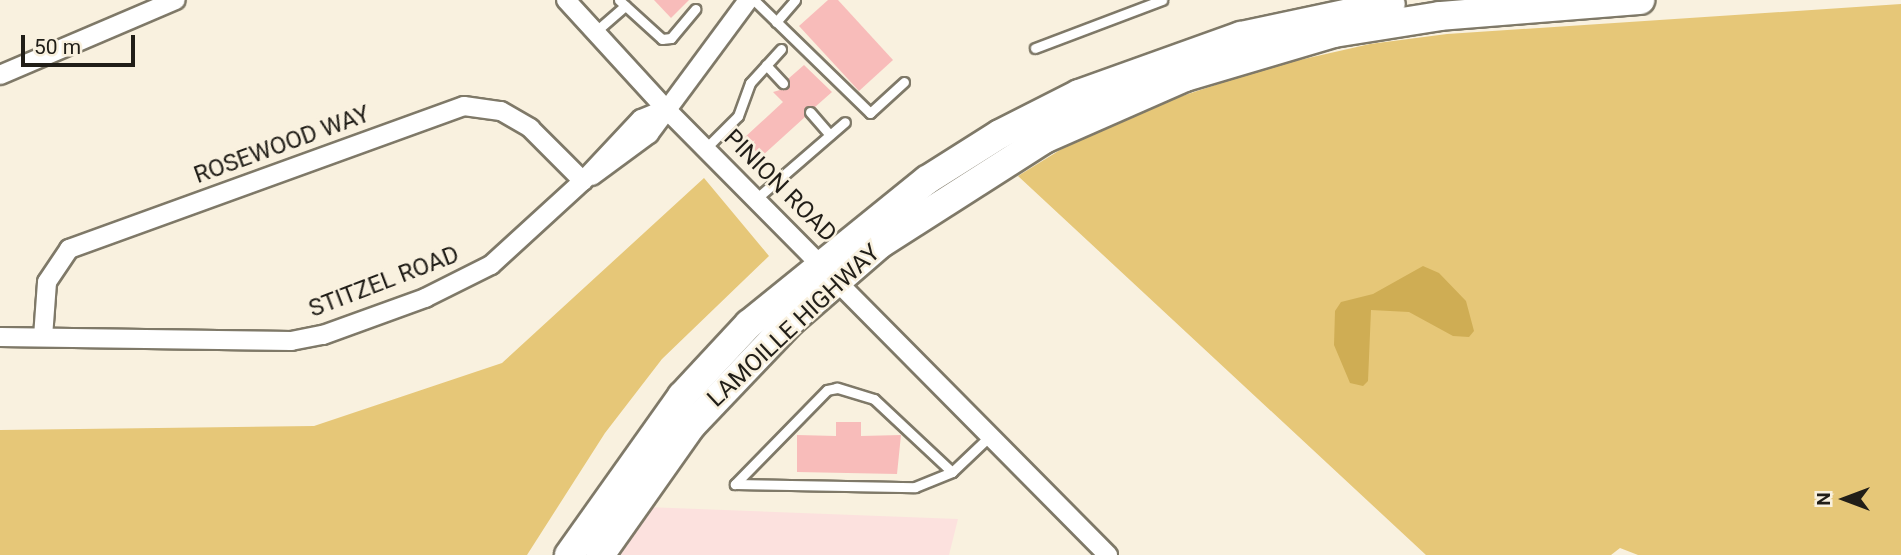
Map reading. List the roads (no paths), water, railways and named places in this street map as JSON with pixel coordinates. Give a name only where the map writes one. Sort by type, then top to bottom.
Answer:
[{"type":"main road","name":"LAMOILLE HIGHWAY","points":[[600,555],[691,426],[729,382],[830,270],[927,180],[1000,134],[1079,94],[1189,52],[1274,27],[1351,10],[1427,0]]},
{"type":"main road","name":"LAMOILLE HIGHWAY","points":[[569,555],[682,396],[749,324],[830,270],[1044,139],[1185,77],[1277,47],[1399,21],[1640,0]]},
{"type":"street","points":[[0,75],[176,0]]},
{"type":"street","name":"PINION ROAD","points":[[566,0],[666,109],[830,270],[1108,555]]},
{"type":"street","name":"STITZEL ROAD","points":[[0,337],[291,341],[323,335],[425,298],[491,265],[583,181],[615,164],[649,134],[744,2]]},
{"type":"street","name":"ROSEWOOD WAY","points":[[43,337],[47,282],[69,249],[464,106],[501,111],[530,128],[583,181]]},
{"type":"lane","points":[[776,22],[795,0]]},
{"type":"lane","points":[[1035,48],[1162,0]]},
{"type":"lane","points":[[744,2],[776,22],[870,113],[904,82]]},
{"type":"lane","points":[[595,32],[622,3],[662,39],[671,38],[695,9]]},
{"type":"lane","points":[[706,148],[738,116],[750,83],[781,50]]},
{"type":"lane","points":[[766,65],[783,83]]},
{"type":"lane","points":[[810,113],[830,135]]},
{"type":"lane","points":[[757,198],[845,122]]},
{"type":"lane","points":[[952,472],[874,399],[837,388],[827,390],[735,484],[915,487],[952,472],[991,435]]}]
